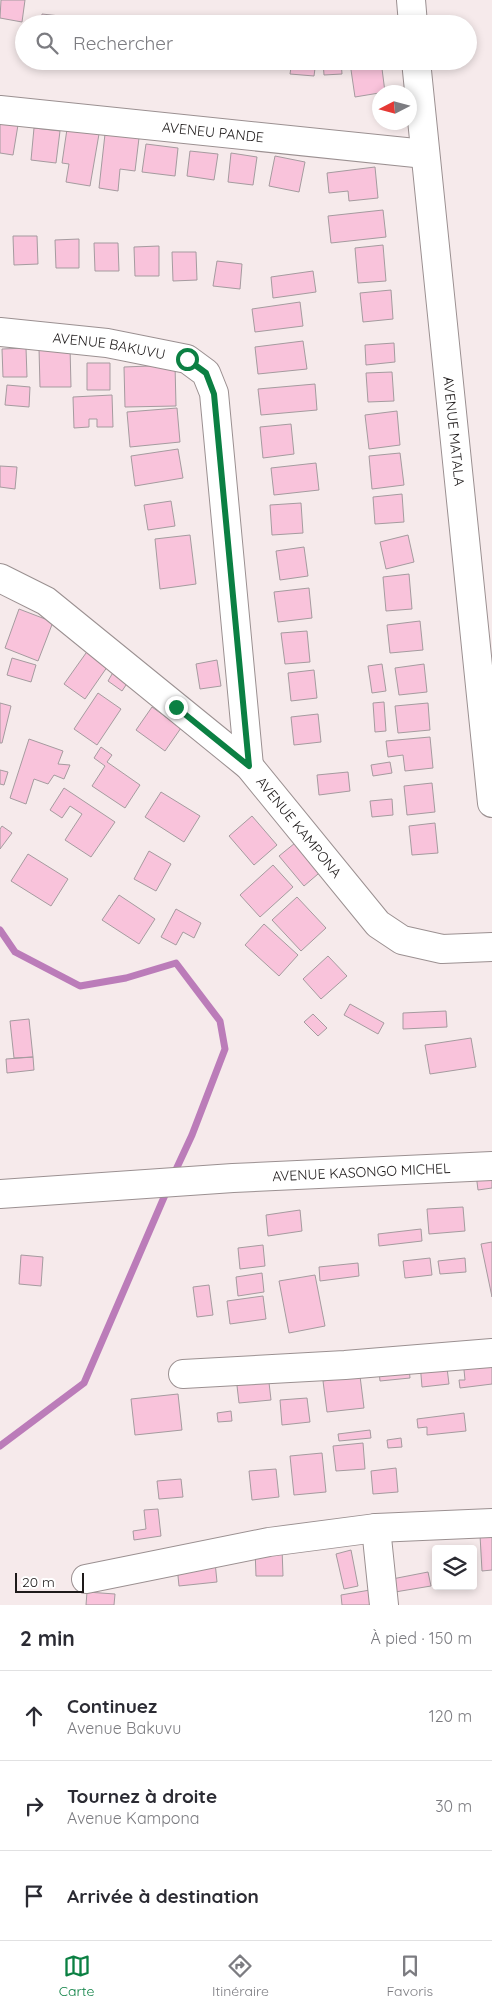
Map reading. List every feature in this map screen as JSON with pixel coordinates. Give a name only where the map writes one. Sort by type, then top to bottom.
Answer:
[{"type":"street","points":[[411,0],[412,15]]},
{"type":"street","name":"AVENUE MATALA","points":[[417,70],[485,678],[492,803]]},
{"type":"street","name":"AVENEU PANDE","points":[[0,110],[425,154]]},
{"type":"street","name":"AVENUE BAKUVU","points":[[0,332],[107,343],[187,359],[206,373],[214,394],[249,766]]},
{"type":"street","name":"AVENUE KAMPONA","points":[[0,578],[46,600],[249,766],[378,924],[402,940],[442,950],[492,947]]},
{"type":"street","name":"AVENUE KASONGO MICHEL","points":[[0,1194],[233,1178],[492,1166]]},
{"type":"street","points":[[182,1374],[345,1365],[492,1352]]},
{"type":"street","points":[[86,1579],[269,1542],[376,1528],[492,1523]]},
{"type":"street","points":[[376,1528],[384,1605]]},
{"type":"building","points":[[1,0],[25,0],[23,15],[15,15],[15,21],[0,18]]},
{"type":"building","points":[[291,70],[315,70],[314,76],[290,74]]},
{"type":"building","points":[[324,70],[342,70],[342,74],[324,75]]},
{"type":"building","points":[[351,70],[382,70],[384,85],[372,85],[372,94],[355,97]]},
{"type":"building","points":[[0,123],[18,125],[13,155],[0,153]]},
{"type":"building","points":[[34,128],[60,131],[56,163],[31,160]]},
{"type":"building","points":[[67,129],[99,134],[90,186],[66,182],[69,164],[62,163]]},
{"type":"building","points":[[105,134],[139,138],[135,171],[120,169],[118,191],[99,188]]},
{"type":"building","points":[[146,144],[178,148],[175,176],[142,172]]},
{"type":"building","points":[[190,151],[218,154],[214,180],[187,176]]},
{"type":"building","points":[[231,153],[257,157],[253,185],[228,182]]},
{"type":"building","points":[[275,156],[305,162],[299,192],[269,186]]},
{"type":"building","points":[[375,167],[378,198],[349,201],[348,191],[329,193],[327,173]]},
{"type":"building","points":[[383,210],[386,237],[331,243],[328,216]]},
{"type":"building","points":[[13,236],[37,236],[38,264],[14,265]]},
{"type":"building","points":[[79,239],[79,268],[56,268],[55,240]]},
{"type":"building","points":[[94,243],[118,243],[119,271],[95,271]]},
{"type":"building","points":[[383,245],[386,281],[358,283],[355,248]]},
{"type":"building","points":[[159,246],[159,276],[135,276],[134,247]]},
{"type":"building","points":[[172,252],[196,252],[197,280],[173,281]]},
{"type":"building","points":[[217,261],[242,264],[240,289],[213,286]]},
{"type":"building","points":[[313,271],[316,292],[273,298],[271,277]]},
{"type":"building","points":[[391,290],[393,319],[363,322],[360,293]]},
{"type":"building","points":[[300,302],[303,326],[255,332],[252,309]]},
{"type":"building","points":[[303,341],[307,369],[258,374],[255,347]]},
{"type":"building","points":[[394,343],[395,362],[366,365],[365,345]]},
{"type":"building","points":[[70,347],[71,387],[40,387],[39,348]]},
{"type":"building","points":[[26,348],[27,377],[3,377],[2,349]]},
{"type":"building","points":[[87,363],[110,363],[110,390],[87,390]]},
{"type":"building","points":[[175,365],[176,406],[125,407],[124,367]]},
{"type":"building","points":[[392,372],[394,401],[368,402],[366,373]]},
{"type":"building","points":[[315,384],[317,410],[261,415],[258,389]]},
{"type":"building","points":[[7,385],[30,387],[29,407],[5,405]]},
{"type":"building","points":[[112,395],[113,427],[97,427],[97,419],[89,419],[89,427],[74,428],[73,397]]},
{"type":"building","points":[[177,408],[180,442],[130,447],[127,412]]},
{"type":"building","points":[[397,411],[400,445],[369,449],[365,415]]},
{"type":"building","points":[[291,424],[294,454],[263,458],[260,427]]},
{"type":"building","points":[[178,449],[183,478],[135,486],[131,456]]},
{"type":"building","points":[[400,453],[404,485],[372,489],[369,456]]},
{"type":"building","points":[[316,463],[319,490],[274,495],[271,468]]},
{"type":"building","points":[[0,466],[17,467],[15,489],[0,487]]},
{"type":"building","points":[[402,494],[404,522],[375,524],[373,497]]},
{"type":"building","points":[[171,501],[175,526],[148,530],[144,505]]},
{"type":"building","points":[[301,503],[303,533],[272,535],[270,505]]},
{"type":"building","points":[[190,535],[196,584],[160,589],[155,539]]},
{"type":"building","points":[[408,535],[414,562],[386,569],[380,542]]},
{"type":"building","points":[[304,547],[308,576],[280,580],[276,551]]},
{"type":"building","points":[[409,574],[412,609],[386,611],[383,577]]},
{"type":"building","points":[[309,588],[312,618],[278,622],[274,592]]},
{"type":"building","points":[[19,609],[53,622],[38,661],[5,648]]},
{"type":"building","points":[[420,621],[423,650],[390,653],[387,625]]},
{"type":"building","points":[[307,631],[310,662],[285,664],[281,633]]},
{"type":"building","points":[[91,646],[112,660],[85,699],[64,684]]},
{"type":"building","points":[[12,658],[36,665],[31,682],[7,675]]},
{"type":"building","points":[[217,660],[221,686],[200,689],[196,664]]},
{"type":"building","points":[[382,664],[386,691],[372,693],[368,666]]},
{"type":"building","points":[[424,664],[427,692],[399,695],[395,668]]},
{"type":"building","points":[[115,669],[130,679],[122,691],[108,681]]},
{"type":"building","points":[[314,670],[317,698],[291,701],[288,673]]},
{"type":"building","points":[[98,693],[121,709],[97,745],[74,729]]},
{"type":"building","points":[[384,702],[386,731],[375,732],[373,703]]},
{"type":"building","points":[[0,703],[11,706],[2,743],[0,743]]},
{"type":"building","points":[[428,703],[430,730],[398,733],[395,706]]},
{"type":"building","points":[[152,707],[181,728],[165,751],[136,730]]},
{"type":"building","points":[[318,714],[321,742],[294,745],[291,717]]},
{"type":"building","points":[[430,737],[433,768],[405,771],[403,755],[388,757],[386,741]]},
{"type":"building","points":[[29,739],[63,751],[58,764],[70,765],[64,779],[54,775],[48,784],[34,779],[26,804],[10,798]]},
{"type":"building","points":[[101,747],[112,755],[107,762],[140,785],[125,808],[92,786],[105,766],[94,758]]},
{"type":"building","points":[[390,762],[392,773],[373,776],[371,765]]},
{"type":"building","points":[[0,770],[8,772],[4,785],[0,784]]},
{"type":"building","points":[[348,772],[350,791],[319,795],[317,775]]},
{"type":"building","points":[[432,783],[435,812],[407,815],[404,786]]},
{"type":"building","points":[[64,788],[115,822],[91,857],[65,840],[82,814],[70,806],[62,818],[50,810]]},
{"type":"building","points":[[161,792],[200,816],[184,842],[145,817]]},
{"type":"building","points":[[392,799],[393,815],[372,817],[370,801]]},
{"type":"building","points":[[252,816],[277,845],[254,865],[229,836]]},
{"type":"building","points":[[435,823],[438,853],[412,855],[409,826]]},
{"type":"building","points":[[2,826],[12,833],[0,849],[0,829]]},
{"type":"building","points":[[300,839],[325,868],[304,886],[279,856]]},
{"type":"building","points":[[149,851],[171,864],[156,891],[134,879]]},
{"type":"building","points":[[28,854],[68,879],[51,906],[11,881]]},
{"type":"building","points":[[273,865],[293,887],[260,917],[240,895]]},
{"type":"building","points":[[119,895],[155,919],[139,944],[102,920]]},
{"type":"building","points":[[297,897],[326,928],[301,951],[272,920]]},
{"type":"building","points":[[176,909],[201,923],[194,938],[183,932],[176,945],[161,937]]},
{"type":"building","points":[[264,924],[298,955],[279,976],[245,945]]},
{"type":"building","points":[[328,956],[347,976],[321,999],[303,979]]},
{"type":"building","points":[[350,1004],[384,1023],[378,1034],[344,1015]]},
{"type":"building","points":[[446,1011],[447,1027],[403,1029],[403,1013]]},
{"type":"building","points":[[313,1014],[327,1028],[318,1036],[304,1022]]},
{"type":"building","points":[[29,1019],[33,1057],[14,1058],[10,1021]]},
{"type":"building","points":[[471,1038],[476,1067],[430,1074],[425,1045]]},
{"type":"building","points":[[33,1057],[34,1070],[7,1073],[6,1059]]},
{"type":"building","points":[[492,1172],[492,1188],[478,1190],[476,1174]]},
{"type":"building","points":[[463,1207],[465,1231],[429,1234],[427,1209]]},
{"type":"building","points":[[300,1210],[302,1231],[268,1236],[266,1215]]},
{"type":"building","points":[[421,1229],[422,1241],[379,1246],[378,1234]]},
{"type":"building","points":[[492,1242],[492,1297],[481,1244]]},
{"type":"building","points":[[263,1245],[265,1266],[240,1269],[238,1248]]},
{"type":"building","points":[[21,1255],[43,1257],[41,1286],[19,1284]]},
{"type":"building","points":[[430,1258],[432,1275],[405,1278],[403,1261]]},
{"type":"building","points":[[465,1258],[466,1272],[440,1274],[438,1261]]},
{"type":"building","points":[[358,1263],[359,1276],[320,1281],[319,1267]]},
{"type":"building","points":[[262,1273],[264,1292],[238,1296],[236,1277]]},
{"type":"building","points":[[315,1275],[325,1326],[289,1333],[279,1281]]},
{"type":"building","points":[[209,1285],[213,1315],[197,1317],[193,1287]]},
{"type":"building","points":[[263,1296],[266,1319],[230,1324],[227,1301]]},
{"type":"building","points":[[492,1357],[492,1384],[460,1388],[459,1380],[465,1380],[463,1360]]},
{"type":"building","points":[[446,1360],[449,1384],[422,1387],[420,1363]]},
{"type":"building","points":[[409,1368],[410,1378],[380,1381],[379,1371]]},
{"type":"building","points":[[268,1374],[271,1400],[239,1403],[236,1377]]},
{"type":"building","points":[[360,1376],[364,1408],[327,1412],[323,1381]]},
{"type":"building","points":[[178,1394],[182,1430],[135,1435],[131,1399]]},
{"type":"building","points":[[307,1398],[310,1422],[282,1425],[280,1400]]},
{"type":"building","points":[[231,1411],[232,1421],[218,1422],[217,1413]]},
{"type":"building","points":[[464,1413],[466,1431],[427,1435],[427,1427],[418,1428],[417,1419]]},
{"type":"building","points":[[370,1430],[371,1438],[339,1441],[338,1434]]},
{"type":"building","points":[[401,1438],[402,1447],[388,1448],[387,1440]]},
{"type":"building","points":[[363,1443],[365,1469],[336,1471],[333,1446]]},
{"type":"building","points":[[322,1453],[326,1492],[294,1495],[290,1456]]},
{"type":"building","points":[[396,1468],[398,1492],[373,1494],[371,1471]]},
{"type":"building","points":[[276,1469],[279,1497],[252,1500],[249,1471]]},
{"type":"building","points":[[181,1479],[183,1497],[159,1499],[157,1481]]},
{"type":"building","points":[[158,1509],[161,1536],[134,1540],[133,1531],[146,1529],[144,1510]]},
{"type":"building","points":[[480,1535],[492,1535],[492,1570],[482,1571]]},
{"type":"building","points":[[282,1548],[283,1576],[256,1576],[255,1549]]},
{"type":"building","points":[[351,1550],[358,1586],[344,1589],[336,1554]]},
{"type":"building","points":[[215,1562],[217,1582],[179,1586],[177,1566]]},
{"type":"building","points":[[428,1572],[431,1586],[389,1593],[387,1580]]},
{"type":"building","points":[[370,1590],[372,1605],[342,1605],[341,1595]]},
{"type":"building","points":[[87,1592],[115,1594],[114,1605],[86,1605]]},
{"type":"waterway","points":[[0,930],[15,952],[80,986],[126,978],[176,963],[220,1021],[225,1049],[192,1135],[173,1176]]},
{"type":"waterway","points":[[0,1446],[84,1383],[168,1188]]},
{"type":"route","points":[[176,707],[249,766],[214,394],[206,373],[187,359]]}]
